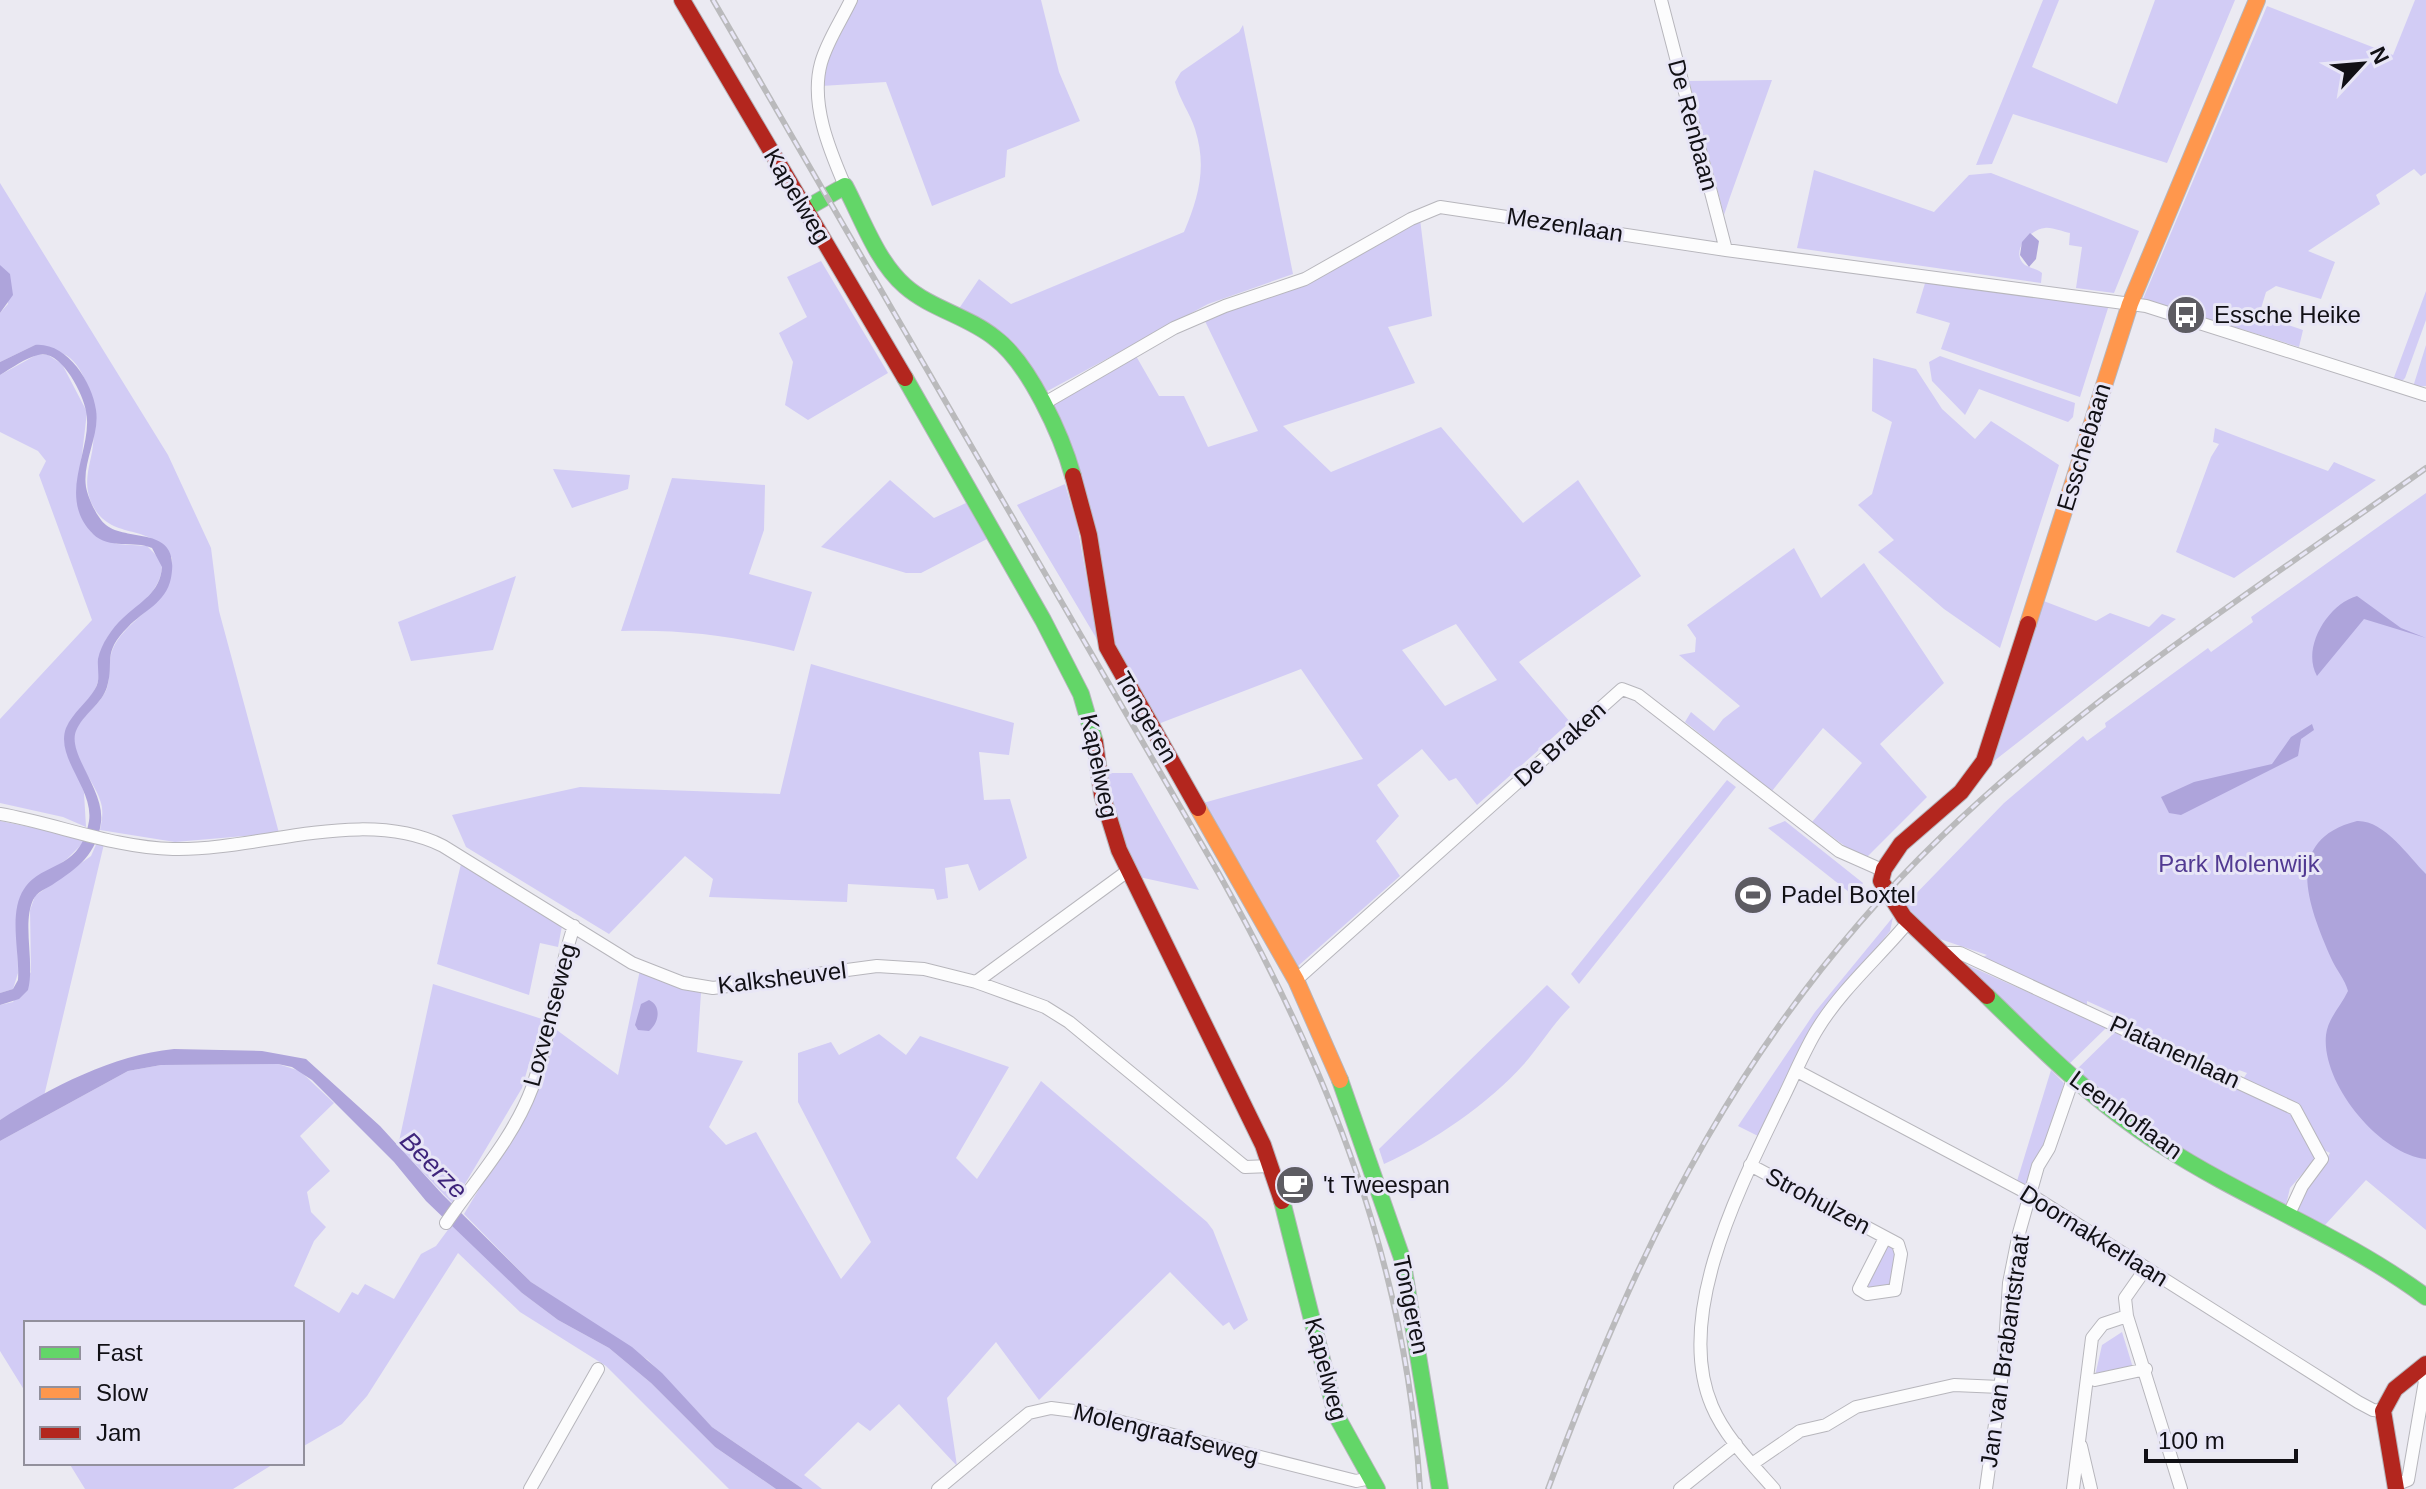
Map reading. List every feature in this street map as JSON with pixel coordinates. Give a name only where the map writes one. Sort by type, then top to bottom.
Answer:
[{"type":"street","name":"Kapelweg","points":[[682,0],[1036,608],[1081,694],[1093,729],[1098,779],[1107,813],[1129,870],[1249,1112],[1271,1166],[1336,1415],[1374,1484]]},
{"type":"street","name":"Tongeren","points":[[851,0],[821,63],[817,88],[829,147],[845,186],[883,259],[902,284],[923,300],[996,338],[1020,367],[1043,404],[1078,490],[1089,535],[1107,647],[1296,980],[1351,1105],[1402,1258],[1424,1365],[1440,1489]]},
{"type":"street","name":"De Renbaan","points":[[1661,0],[1726,250]]},
{"type":"street","name":"Esschebaan","points":[[1882,870],[1892,853],[1962,790],[1984,761],[2130,304],[2257,0]]},
{"type":"street","points":[[805,209],[845,186]]},
{"type":"street","name":"Mezenlaan","points":[[1043,404],[1174,328],[1225,306],[1305,279],[1440,207],[1726,250],[2130,304]]},
{"type":"street","points":[[2130,304],[2426,395]]},
{"type":"street","name":"De Braken","points":[[1296,980],[1622,689],[1638,695],[1839,851],[1882,870]]},
{"type":"street","name":"Kalksheuvel","points":[[0,814],[172,849],[368,829],[401,831],[443,846],[632,963],[658,975],[699,987],[733,987],[877,966],[924,969],[976,982],[1056,1013],[1245,1167],[1271,1166]]},
{"type":"street","points":[[976,982],[1129,870]]},
{"type":"street","name":"Leenhoflaan","points":[[1882,870],[1881,885],[1909,921],[2073,1079],[2161,1145],[2388,1266],[2426,1297]]},
{"type":"street","points":[[1774,1489],[1736,1444],[1717,1415],[1708,1390],[1703,1324],[1715,1254],[1750,1165],[1818,1027],[1909,921]]},
{"type":"street","name":"Loxvenseweg","points":[[447,1222],[501,1146],[532,1089],[574,926]]},
{"type":"street","name":"Platanenlaan","points":[[1942,953],[1960,953],[2295,1109],[2322,1159],[2302,1186],[2289,1214]]},
{"type":"street","name":"Doornakkerlaan","points":[[1797,1071],[2031,1195],[2358,1402],[2383,1411]]},
{"type":"street","name":"Jan van Brabantstraat","points":[[1986,1489],[2000,1387],[2009,1283],[2038,1166],[2049,1148],[2073,1079]]},
{"type":"street","name":"Strohulzen","points":[[1750,1165],[1885,1238],[1901,1248],[1895,1290],[1867,1294],[1859,1289],[1885,1238]]},
{"type":"street","points":[[2146,1268],[2125,1298],[2127,1316],[2181,1489]]},
{"type":"street","points":[[2073,1489],[2092,1338],[2103,1324],[2127,1316]]},
{"type":"street","points":[[2422,1367],[2425,1381],[2408,1480],[2396,1487],[2383,1411],[2395,1389],[2422,1367]]},
{"type":"street","points":[[530,1489],[598,1369]]},
{"type":"street","points":[[2095,1380],[2146,1369]]},
{"type":"street","points":[[1752,1464],[1800,1431],[1826,1425],[1856,1407],[1954,1385],[2000,1387]]},
{"type":"street","name":"Molengraafseweg","points":[[938,1489],[1022,1417],[1051,1408],[1082,1412],[1374,1484]]},
{"type":"street","points":[[2078,1435],[2091,1489]]},
{"type":"street","points":[[1680,1489],[1736,1444]]},
{"type":"green space","points":[[858,0],[1041,0],[1059,72],[1080,121],[1007,150],[1005,177],[932,206],[886,82],[821,86],[828,59]]},
{"type":"green space","points":[[2043,0],[2059,0],[2032,67],[2117,104],[2155,0],[2235,0],[2167,163],[2013,114],[1992,164],[1976,165]]},
{"type":"green space","points":[[2415,0],[2426,0],[2426,173],[2421,176],[2414,169],[2376,195],[2380,204],[2308,251],[2335,262],[2321,299],[2276,286],[2266,292],[2259,315],[2303,330],[2299,347],[2143,299],[2267,6],[2393,55]]},
{"type":"green space","points":[[1243,25],[1293,274],[1208,304],[1042,394],[1010,339],[958,310],[979,279],[1011,304],[1184,232],[1194,206],[1201,169],[1195,129],[1175,82],[1181,72],[1239,32]]},
{"type":"green space","points":[[1772,80],[1730,197],[1724,215],[1689,81]]},
{"type":"green space","points":[[1814,170],[1934,212],[1969,175],[1991,173],[2139,231],[2114,293],[2076,288],[2082,247],[2069,245],[2070,233],[2051,228],[2033,232],[2020,248],[2019,254],[2025,265],[2042,273],[2041,283],[1797,248]]},
{"type":"green space","points":[[0,183],[168,455],[211,548],[219,611],[279,833],[175,842],[100,830],[101,804],[78,757],[75,732],[107,688],[117,641],[167,585],[172,558],[153,539],[110,524],[93,506],[87,479],[93,441],[92,402],[78,367],[67,356],[35,345],[0,362],[0,313],[8,304],[0,265]]},
{"type":"green space","points":[[1420,219],[1432,316],[1388,327],[1415,383],[1283,426],[1331,472],[1441,427],[1523,523],[1578,480],[1641,576],[1519,662],[1570,722],[1477,805],[1456,778],[1449,781],[1422,749],[1377,785],[1399,816],[1376,841],[1400,876],[1298,966],[1203,803],[1363,759],[1301,669],[1158,724],[1108,637],[1050,407],[1136,356],[1159,396],[1184,396],[1208,447],[1258,431],[1204,319],[1327,273]],"holes":[[[1456,624],[1497,680],[1445,706],[1402,650]]]},
{"type":"green space","points":[[821,261],[888,373],[808,420],[785,405],[793,362],[779,333],[807,317],[787,277]]},
{"type":"green space","points":[[1926,280],[2109,305],[2080,397],[1941,349],[1950,323],[1916,313]]},
{"type":"green space","points":[[2426,291],[2426,320],[2405,378],[2400,383],[2393,380]]},
{"type":"green space","points":[[2426,345],[2426,386],[2413,387]]},
{"type":"green space","points":[[38,354],[48,355],[62,364],[87,412],[77,497],[92,533],[117,544],[147,546],[162,561],[161,573],[151,593],[105,642],[98,683],[66,730],[84,793],[86,827],[63,817],[0,803],[0,719],[92,620],[39,475],[46,461],[38,451],[0,432],[0,375]]},
{"type":"green space","points":[[1940,356],[2075,403],[2073,417],[2068,422],[1979,389],[1965,415],[1932,381],[1929,362]]},
{"type":"green space","points":[[1873,358],[1916,369],[1942,409],[1975,439],[1991,421],[2059,465],[2000,648],[1944,609],[1878,552],[1894,540],[1858,505],[1872,494],[1892,422],[1872,411]]},
{"type":"green space","points":[[2215,428],[2328,471],[2334,462],[2376,480],[2234,578],[2176,552],[2211,457],[2219,444],[2213,442]]},
{"type":"green space","points":[[553,469],[630,475],[628,489],[572,508]]},
{"type":"green space","points":[[672,478],[765,485],[764,530],[749,574],[812,592],[794,651],[708,635],[621,631]]},
{"type":"green space","points":[[890,480],[934,518],[966,503],[987,539],[921,573],[906,573],[821,547]]},
{"type":"green space","points":[[1065,484],[1077,524],[1098,641],[1017,505]]},
{"type":"green space","name":"Park Molenwijk","points":[[2426,493],[2426,1230],[2366,1180],[2325,1225],[2298,1211],[2307,1188],[2330,1153],[2324,1150],[2296,1104],[2243,1079],[2247,1073],[2239,1070],[2234,1075],[2119,1022],[2120,1016],[2087,1001],[2087,1008],[1980,958],[1987,955],[1937,938],[1905,905],[2004,803],[2083,736],[2087,741],[2106,727],[2105,723],[2208,648],[2211,652],[2253,622],[2251,617]]},
{"type":"green space","points":[[1794,548],[1821,598],[1864,563],[1944,683],[1880,744],[1927,797],[1864,860],[1812,822],[1862,763],[1823,728],[1772,791],[1685,722],[1691,712],[1714,731],[1723,719],[1740,706],[1679,655],[1695,652],[1696,638],[1687,625]]},
{"type":"green space","points":[[516,576],[493,650],[411,661],[398,622]]},
{"type":"green space","points":[[2041,600],[2096,621],[2110,613],[2149,627],[2162,614],[2176,619],[1985,768]]},
{"type":"green space","points":[[811,664],[1014,723],[1009,755],[979,752],[984,800],[1010,799],[1027,858],[979,891],[968,864],[945,868],[948,898],[937,900],[934,889],[848,884],[847,902],[709,897],[713,879],[685,856],[609,934],[466,847],[452,815],[580,787],[780,794]]},
{"type":"green space","points":[[1102,773],[1132,773],[1199,890],[1139,877],[1122,841]]},
{"type":"green space","points":[[1727,780],[1736,787],[1579,984],[1571,974]]},
{"type":"green space","points":[[0,821],[84,838],[84,842],[67,859],[25,888],[17,917],[18,973],[13,989],[0,993]]},
{"type":"green space","points":[[1785,821],[1863,883],[1854,896],[1768,828]]},
{"type":"green space","points":[[98,840],[104,844],[44,1096],[0,1120],[0,1005],[13,1002],[31,972],[30,910],[35,896],[91,856]]},
{"type":"green space","points":[[461,864],[562,926],[558,947],[540,943],[529,995],[437,964]]},
{"type":"green space","points":[[1893,917],[1890,931],[1815,1025],[1758,1136],[1738,1126],[1815,1012]]},
{"type":"green space","points":[[1956,960],[2101,1025],[2106,1028],[2066,1067]]},
{"type":"green space","points":[[640,970],[701,993],[697,1052],[743,1061],[709,1127],[726,1145],[756,1132],[841,1279],[871,1242],[798,1102],[798,1053],[831,1042],[839,1055],[879,1034],[906,1055],[920,1036],[1009,1067],[956,1158],[977,1179],[1041,1081],[1207,1222],[1213,1230],[1248,1320],[1234,1330],[1229,1322],[1223,1326],[1170,1272],[1039,1400],[996,1342],[947,1398],[957,1466],[899,1404],[870,1431],[858,1422],[804,1475],[822,1489],[803,1489],[712,1427],[648,1360],[531,1282],[464,1214],[535,1096],[554,1028],[618,1075]]},
{"type":"green space","points":[[433,984],[542,1019],[522,1088],[453,1204],[398,1146]]},
{"type":"green space","points":[[1547,985],[1570,1007],[1524,1064],[1459,1121],[1384,1164],[1379,1149]]},
{"type":"green space","points":[[2115,1032],[2292,1112],[2316,1158],[2290,1188],[2286,1205],[2166,1142],[2073,1073]]},
{"type":"green space","points":[[278,1064],[300,1071],[334,1103],[300,1136],[330,1171],[307,1192],[311,1212],[326,1227],[314,1241],[294,1286],[339,1313],[352,1292],[358,1295],[365,1284],[394,1299],[421,1254],[436,1246],[453,1223],[522,1293],[558,1320],[609,1348],[651,1383],[715,1447],[776,1489],[729,1489],[606,1366],[520,1312],[458,1253],[367,1396],[342,1424],[304,1446],[304,1321],[24,1321],[24,1390],[0,1351],[0,1141],[128,1071],[161,1065]]},
{"type":"green space","points":[[2051,1070],[2064,1083],[2041,1165],[2028,1187],[2017,1181]]},
{"type":"green space","points":[[1891,1244],[1897,1249],[1892,1286],[1868,1289],[1866,1286],[1886,1245]]},
{"type":"green space","points":[[2122,1332],[2134,1371],[2095,1376],[2102,1345]]},
{"type":"green space","points":[[70,1465],[272,1465],[233,1489],[85,1489]]},
{"type":"shaded area","points":[[2030,233],[2039,241],[2036,259],[2029,267],[2020,255],[2022,242]]},
{"type":"shaded area","points":[[0,265],[10,274],[13,295],[0,313]]},
{"type":"shaded area","points":[[35,345],[57,350],[67,357],[83,376],[94,399],[97,419],[85,478],[96,513],[106,525],[116,530],[161,542],[168,549],[172,561],[171,578],[164,594],[114,644],[105,693],[76,731],[77,750],[101,810],[99,833],[85,859],[33,900],[29,920],[28,990],[19,999],[0,1005],[0,993],[13,989],[18,980],[16,921],[19,899],[32,880],[78,849],[89,821],[86,797],[66,751],[66,728],[97,686],[98,659],[108,637],[119,622],[154,590],[162,567],[152,548],[106,542],[93,534],[82,519],[76,488],[87,426],[84,403],[75,384],[62,365],[46,355],[28,358],[0,375],[0,362]]},
{"type":"shaded area","points":[[2357,596],[2401,628],[2426,638],[2364,619],[2317,676],[2312,653],[2320,628],[2336,608]]},
{"type":"shaded area","points":[[2312,724],[2314,730],[2301,739],[2298,756],[2181,815],[2169,813],[2161,797],[2194,782],[2272,764],[2291,737]]},
{"type":"shaded area","points":[[2357,821],[2377,826],[2426,874],[2426,1159],[2408,1154],[2372,1130],[2343,1094],[2327,1054],[2327,1029],[2348,991],[2315,917],[2307,877],[2310,859],[2318,843],[2333,830]]},
{"type":"shaded area","points":[[649,1000],[656,1006],[657,1019],[649,1031],[638,1030],[635,1025],[641,1004]]},
{"type":"shaded area","points":[[174,1049],[262,1051],[306,1059],[380,1126],[443,1195],[531,1282],[632,1347],[662,1373],[712,1427],[803,1489],[776,1489],[715,1447],[651,1383],[609,1348],[558,1320],[522,1293],[426,1201],[394,1162],[312,1080],[292,1067],[278,1064],[161,1065],[128,1071],[0,1141],[0,1120],[40,1096],[105,1065]]},
{"type":"railway","points":[[713,0],[1219,874],[1295,1021],[1356,1170],[1379,1246],[1398,1324],[1412,1405],[1420,1489]]},
{"type":"railway","points":[[1548,1489],[1621,1308],[1706,1139],[1755,1060],[1810,983],[1872,909],[1941,837],[2055,736],[2177,644],[2426,468]]},
{"type":"traffic: fast","points":[[805,209],[845,186],[878,252],[895,276],[926,301],[984,330],[1008,349],[1020,364],[1043,401],[1073,476]]},
{"type":"traffic: fast","points":[[905,378],[1043,620],[1081,694],[1095,742]]},
{"type":"traffic: fast","points":[[1987,996],[2071,1076],[2139,1130],[2195,1166],[2362,1255],[2426,1297]]},
{"type":"traffic: fast","points":[[1340,1080],[1402,1258],[1440,1489]]},
{"type":"traffic: fast","points":[[1282,1201],[1336,1415],[1377,1489]]},
{"type":"traffic: slow","points":[[2028,624],[2130,304],[2257,0]]},
{"type":"traffic: slow","points":[[1198,808],[1296,980],[1340,1080]]},
{"type":"traffic: jam","points":[[682,0],[905,378]]},
{"type":"traffic: jam","points":[[1073,476],[1089,535],[1107,647],[1198,808]]},
{"type":"traffic: jam","points":[[1987,996],[1904,917],[1881,881],[1884,869],[1901,844],[1961,792],[1984,761],[2028,624]]},
{"type":"traffic: jam","points":[[1095,742],[1102,795],[1119,850],[1263,1145],[1282,1201]]},
{"type":"traffic: jam","points":[[2396,1489],[2383,1411],[2395,1389],[2426,1364]]},
{"type":"place","name":"Essche Heike","points":[[2186,315]]},
{"type":"place","name":"Padel Boxtel","points":[[1753,895]]},
{"type":"place","name":"'t Tweespan","points":[[1295,1185]]},
{"type":"water label","name":"Beerze","points":[[434,1165]]}]
